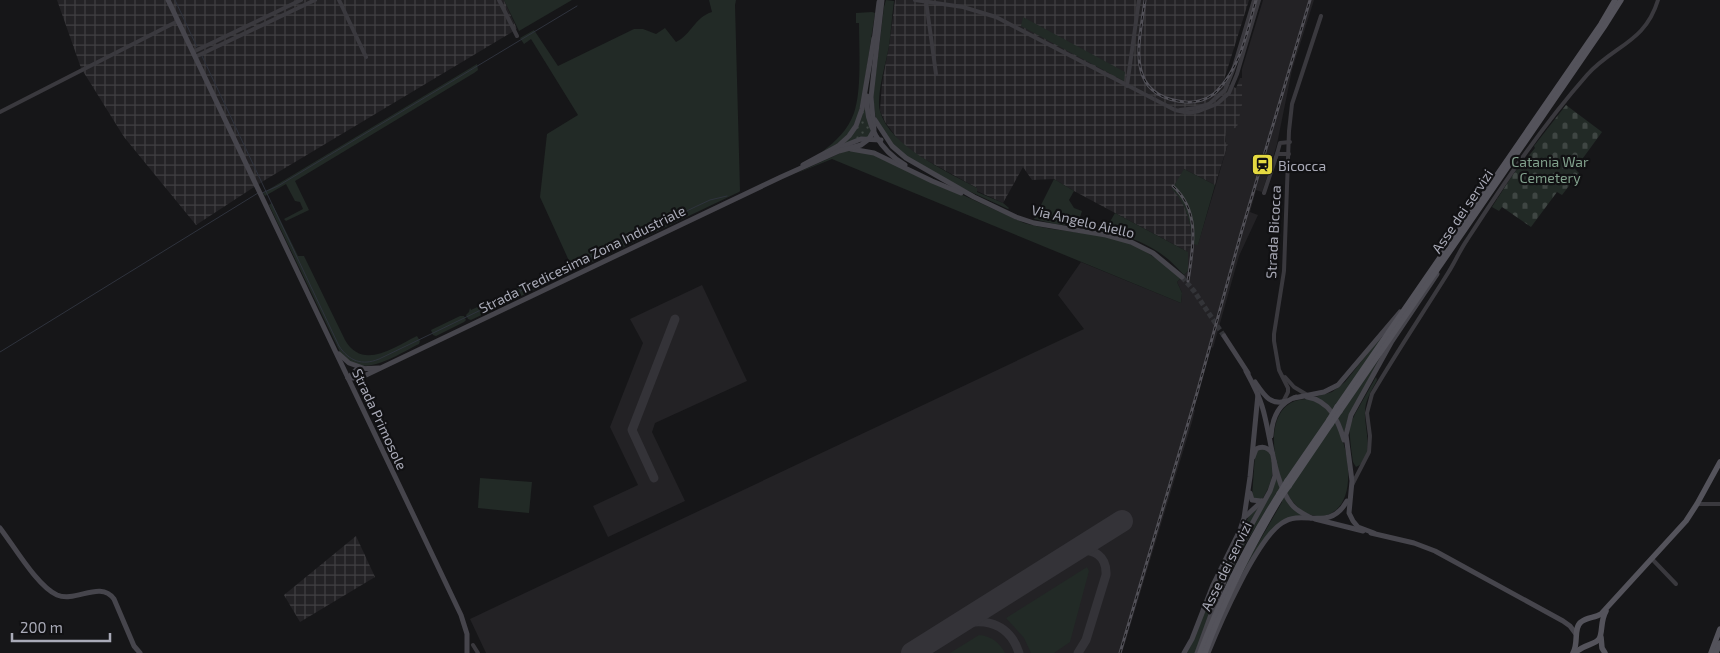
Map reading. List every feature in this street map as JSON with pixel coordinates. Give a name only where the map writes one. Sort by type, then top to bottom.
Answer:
[{"type":"main road","name":"Strada Primosole","points":[[168,0],[463,620],[467,634],[467,653]]},
{"type":"main road","points":[[792,171],[838,146],[856,126],[862,108],[881,0]]},
{"type":"main road","points":[[792,171],[845,149],[861,145],[869,139],[874,130],[871,97],[881,0]]},
{"type":"main road","name":"Asse dei servizi","points":[[1338,409],[1601,24],[1615,0]]},
{"type":"main road","name":"Asse dei servizi","points":[[1338,409],[1449,252],[1621,0]]},
{"type":"main road","points":[[874,38],[867,96],[869,118],[877,139],[888,152],[905,165],[962,193]]},
{"type":"main road","points":[[872,112],[880,130],[892,146]]},
{"type":"main road","points":[[807,162],[854,140],[884,141],[914,163],[974,197]]},
{"type":"main road","points":[[845,149],[874,153],[932,181],[974,197]]},
{"type":"main road","name":"Strada Tredicesima Zona Industriale","points":[[364,376],[792,171]]},
{"type":"main road","name":"Via Angelo Aiello","points":[[974,197],[1034,223],[1132,242],[1153,253],[1182,277]]},
{"type":"main road","points":[[1374,533],[1362,529],[1353,521],[1348,507],[1351,490],[1351,466],[1346,435],[1351,416],[1392,341],[1434,280],[1449,252]]},
{"type":"main road","points":[[1246,371],[1268,398],[1274,402],[1329,391],[1343,381],[1426,278]]},
{"type":"main road","points":[[1199,653],[1217,598],[1236,554],[1274,479],[1273,454],[1266,419],[1258,394],[1224,336]]},
{"type":"main road","points":[[330,340],[344,360],[363,368]]},
{"type":"main road","points":[[348,378],[354,371],[363,368],[381,367]]},
{"type":"main road","points":[[348,378],[364,376]]},
{"type":"main road","points":[[357,396],[356,385],[364,376]]},
{"type":"main road","points":[[1184,653],[1244,518],[1252,462],[1258,394]]},
{"type":"main road","points":[[1294,398],[1313,398],[1327,406],[1334,415],[1347,448]]},
{"type":"main road","points":[[1271,446],[1273,420],[1286,401]]},
{"type":"main road","points":[[1280,496],[1338,409]]},
{"type":"main road","points":[[1252,462],[1255,452],[1259,448],[1267,448],[1273,454]]},
{"type":"main road","points":[[1274,461],[1283,488],[1291,504],[1300,512],[1314,519],[1426,546],[1563,621],[1570,626],[1580,641],[1598,648],[1604,653]]},
{"type":"main road","points":[[1563,621],[1581,622],[1598,616],[1608,608],[1686,521],[1720,462]]},
{"type":"main road","points":[[1250,477],[1251,498],[1254,501],[1261,501]]},
{"type":"main road","points":[[1206,653],[1250,566],[1274,530],[1291,518],[1314,519],[1330,517],[1346,503],[1351,490]]},
{"type":"main road","name":"Asse dei servizi","points":[[1199,653],[1235,570],[1280,496]]},
{"type":"main road","name":"Asse dei servizi","points":[[1206,653],[1224,603],[1280,496]]},
{"type":"main road","points":[[1244,518],[1248,512],[1266,497]]},
{"type":"main road","points":[[0,528],[39,580],[52,592],[59,596],[72,598],[100,591],[110,594],[114,599],[134,646],[140,653]]},
{"type":"main road","points":[[1604,653],[1600,636],[1602,618],[1608,608]]},
{"type":"main road","points":[[1589,619],[1596,622],[1601,628]]},
{"type":"main road","points":[[1574,653],[1577,626],[1581,622]]},
{"type":"main road","points":[[1711,653],[1720,629]]},
{"type":"main road","points":[[1574,653],[1588,644],[1596,642],[1600,636]]},
{"type":"main road","points":[[1716,653],[1720,643]]},
{"type":"street","points":[[194,54],[202,47],[301,0]]},
{"type":"street","points":[[194,54],[205,52],[315,0]]},
{"type":"street","points":[[339,0],[366,57]]},
{"type":"street","points":[[499,0],[517,36]]},
{"type":"street","points":[[915,0],[963,7],[996,17],[1175,110],[1194,113],[1217,104],[1231,89],[1254,0]]},
{"type":"street","points":[[1127,86],[1138,0]]},
{"type":"street","points":[[1238,63],[1259,0]]},
{"type":"street","points":[[1351,490],[1366,460],[1370,444],[1367,413],[1372,394],[1467,240],[1512,170],[1544,128],[1586,76],[1602,60],[1641,32],[1649,21],[1658,0]]},
{"type":"street","points":[[926,1],[936,74]]},
{"type":"street","points":[[270,15],[273,20]]},
{"type":"street","name":"Strada Bicocca","points":[[1278,364],[1274,334],[1284,271],[1292,104],[1321,16]]},
{"type":"street","points":[[0,112],[178,21]]},
{"type":"street","points":[[202,47],[205,52]]},
{"type":"street","points":[[1264,193],[1280,144],[1290,142]]},
{"type":"street","points":[[1277,154],[1289,154]]},
{"type":"street","points":[[1278,364],[1290,384],[1313,398]]},
{"type":"street","points":[[1278,364],[1288,392],[1286,401]]},
{"type":"street","points":[[1351,466],[1354,469],[1358,469],[1366,460]]},
{"type":"street","points":[[1697,504],[1720,504]]},
{"type":"street","points":[[1652,559],[1676,584]]},
{"type":"street","points":[[473,645],[478,653]]},
{"type":"shaded area","points":[[57,0],[504,0],[517,29],[265,180],[196,225],[124,137],[81,68]]},
{"type":"shaded area","points":[[895,0],[1249,0],[1223,83],[1236,88],[1240,78],[1242,78],[1242,105],[1237,127],[1226,132],[1225,142],[1228,144],[1215,185],[1184,169],[1180,198],[1187,211],[1191,229],[1192,247],[1187,248],[1188,252],[1054,179],[1032,180],[1023,167],[1003,203],[977,191],[977,188],[915,154],[900,142],[885,122],[880,111],[882,83]]},
{"type":"shaded area","points":[[1263,0],[1314,0],[1292,70],[1277,144],[1269,171],[1262,192],[1256,190],[1250,212],[1258,215],[1239,256],[1213,348],[1211,347],[1193,409],[1195,410],[1192,422],[1122,653],[486,653],[470,619],[1084,329],[1058,295],[1081,262],[1181,303],[1182,293],[1177,282],[1188,271],[1187,248],[1192,247],[1192,244],[1198,244],[1228,144],[1225,143],[1226,132],[1242,105],[1242,69]]},
{"type":"shaded area","points":[[702,285],[747,381],[655,423],[652,432],[685,501],[608,537],[593,506],[638,485],[610,427],[643,343],[630,319]]},
{"type":"shaded area","points":[[356,536],[375,577],[300,622],[284,595]]},
{"type":"green space","points":[[504,0],[572,0],[519,31]]},
{"type":"green space","points":[[709,0],[736,0],[740,191],[471,320],[468,319],[466,315],[470,308],[471,310],[570,263],[540,197],[547,134],[578,115],[531,39],[524,44],[520,38],[534,30],[558,66],[634,29],[643,29],[656,34],[665,28],[676,42],[686,35],[701,18],[712,12]]},
{"type":"green space","points":[[886,0],[894,1],[889,46],[879,97],[880,111],[886,124],[895,136],[921,157],[977,188],[977,192],[1003,203],[1008,209],[949,182],[910,159],[892,144],[876,121],[873,97]]},
{"type":"green space","points":[[856,13],[875,13],[860,112],[851,131],[837,144],[822,152],[841,135],[854,113],[857,104],[860,69],[859,23],[856,23]]},
{"type":"green space","points":[[1023,17],[1125,72],[1124,81],[1021,26]]},
{"type":"green space","points":[[477,64],[478,70],[474,73],[295,181],[309,210],[286,221],[284,219],[303,209],[300,202],[295,201],[286,184],[265,196],[263,193]]},
{"type":"green space","points":[[865,99],[866,115],[872,133],[868,138],[839,146],[850,136]]},
{"type":"green space","name":"Catania War Cemetery","points":[[1566,105],[1602,132],[1575,169],[1579,173],[1562,195],[1557,192],[1531,227],[1502,207],[1499,211],[1492,207],[1525,158],[1535,148],[1534,146]]},
{"type":"green space","points":[[847,150],[873,154],[1024,223],[1051,229],[1091,234],[1137,247],[1157,259],[1181,278],[1177,282],[1182,293],[1181,303],[832,159],[795,174]]},
{"type":"green space","points":[[1184,169],[1215,185],[1198,245],[1192,244],[1191,229],[1185,208],[1172,189]]},
{"type":"green space","points":[[1054,179],[1074,191],[1069,200],[1074,208],[1082,211],[1077,226],[1055,224],[1034,219]]},
{"type":"green space","points":[[272,203],[298,256],[304,256],[345,340],[352,349],[361,354],[379,354],[417,336],[420,341],[419,344],[387,360],[370,365],[361,366],[354,364],[341,354],[269,205]]},
{"type":"green space","points":[[1115,213],[1188,252],[1188,271],[1184,275],[1167,258],[1145,244],[1114,233],[1082,227],[1080,221],[1107,227]]},
{"type":"green space","points":[[460,316],[464,316],[466,320],[436,336],[433,335],[431,330]]},
{"type":"green space","points":[[1384,333],[1341,413],[1386,349],[1349,416],[1344,433],[1340,422],[1330,407],[1315,397],[1332,392],[1345,382]]},
{"type":"green space","points":[[1376,377],[1377,380],[1365,408],[1368,442],[1366,457],[1356,467],[1353,462],[1349,427]]},
{"type":"green space","points":[[1306,399],[1315,401],[1323,406],[1331,415],[1338,427],[1347,457],[1347,488],[1343,501],[1336,510],[1325,516],[1313,515],[1297,507],[1286,490],[1276,459],[1274,442],[1276,426],[1281,412],[1291,403]]},
{"type":"green space","points":[[1265,448],[1272,459],[1273,472],[1263,498],[1256,500],[1252,497],[1255,455],[1257,451]]},
{"type":"green space","points":[[1276,474],[1280,487],[1304,517],[1283,522],[1272,530],[1237,585],[1241,573],[1282,502],[1277,492],[1244,546],[1216,604],[1240,549]]},
{"type":"green space","points":[[480,478],[532,482],[529,513],[478,508]]},
{"type":"green space","points":[[1260,505],[1234,553],[1195,653],[1186,653],[1216,583],[1250,514]]},
{"type":"green space","points":[[1087,567],[1089,571],[1070,642],[1054,653],[1031,653],[1024,638],[1006,618]]},
{"type":"green space","points":[[979,635],[994,640],[1005,653],[950,653]]},
{"type":"waterway","points":[[175,0],[197,47]]},
{"type":"waterway","points":[[262,193],[278,186],[577,6]]},
{"type":"waterway","points":[[202,56],[339,346],[356,361],[367,362],[379,359],[697,206],[710,200],[727,196]]},
{"type":"waterway","points":[[0,352],[258,193]]},
{"type":"taxiway","points":[[654,478],[632,430],[675,319]]},
{"type":"taxiway","points":[[1076,551],[1094,552],[1102,558],[1106,568],[1106,575],[1086,640],[1078,653]]},
{"type":"taxiway","points":[[948,631],[969,623],[990,623],[1007,633],[1019,653]]},
{"type":"runway","points":[[912,653],[1122,521]]},
{"type":"tunnel","points":[[1182,277],[1194,291],[1224,336]]},
{"type":"railway","points":[[1145,0],[1139,47],[1139,62],[1143,75],[1149,87],[1161,96],[1189,102],[1209,97],[1217,91],[1232,71],[1238,60],[1256,0]]},
{"type":"railway","points":[[1120,653],[1310,0]]},
{"type":"railway","points":[[1173,186],[1182,196],[1188,207],[1193,230],[1188,281]]},
{"type":"place","name":"Bicocca","points":[[1262,165]]}]
